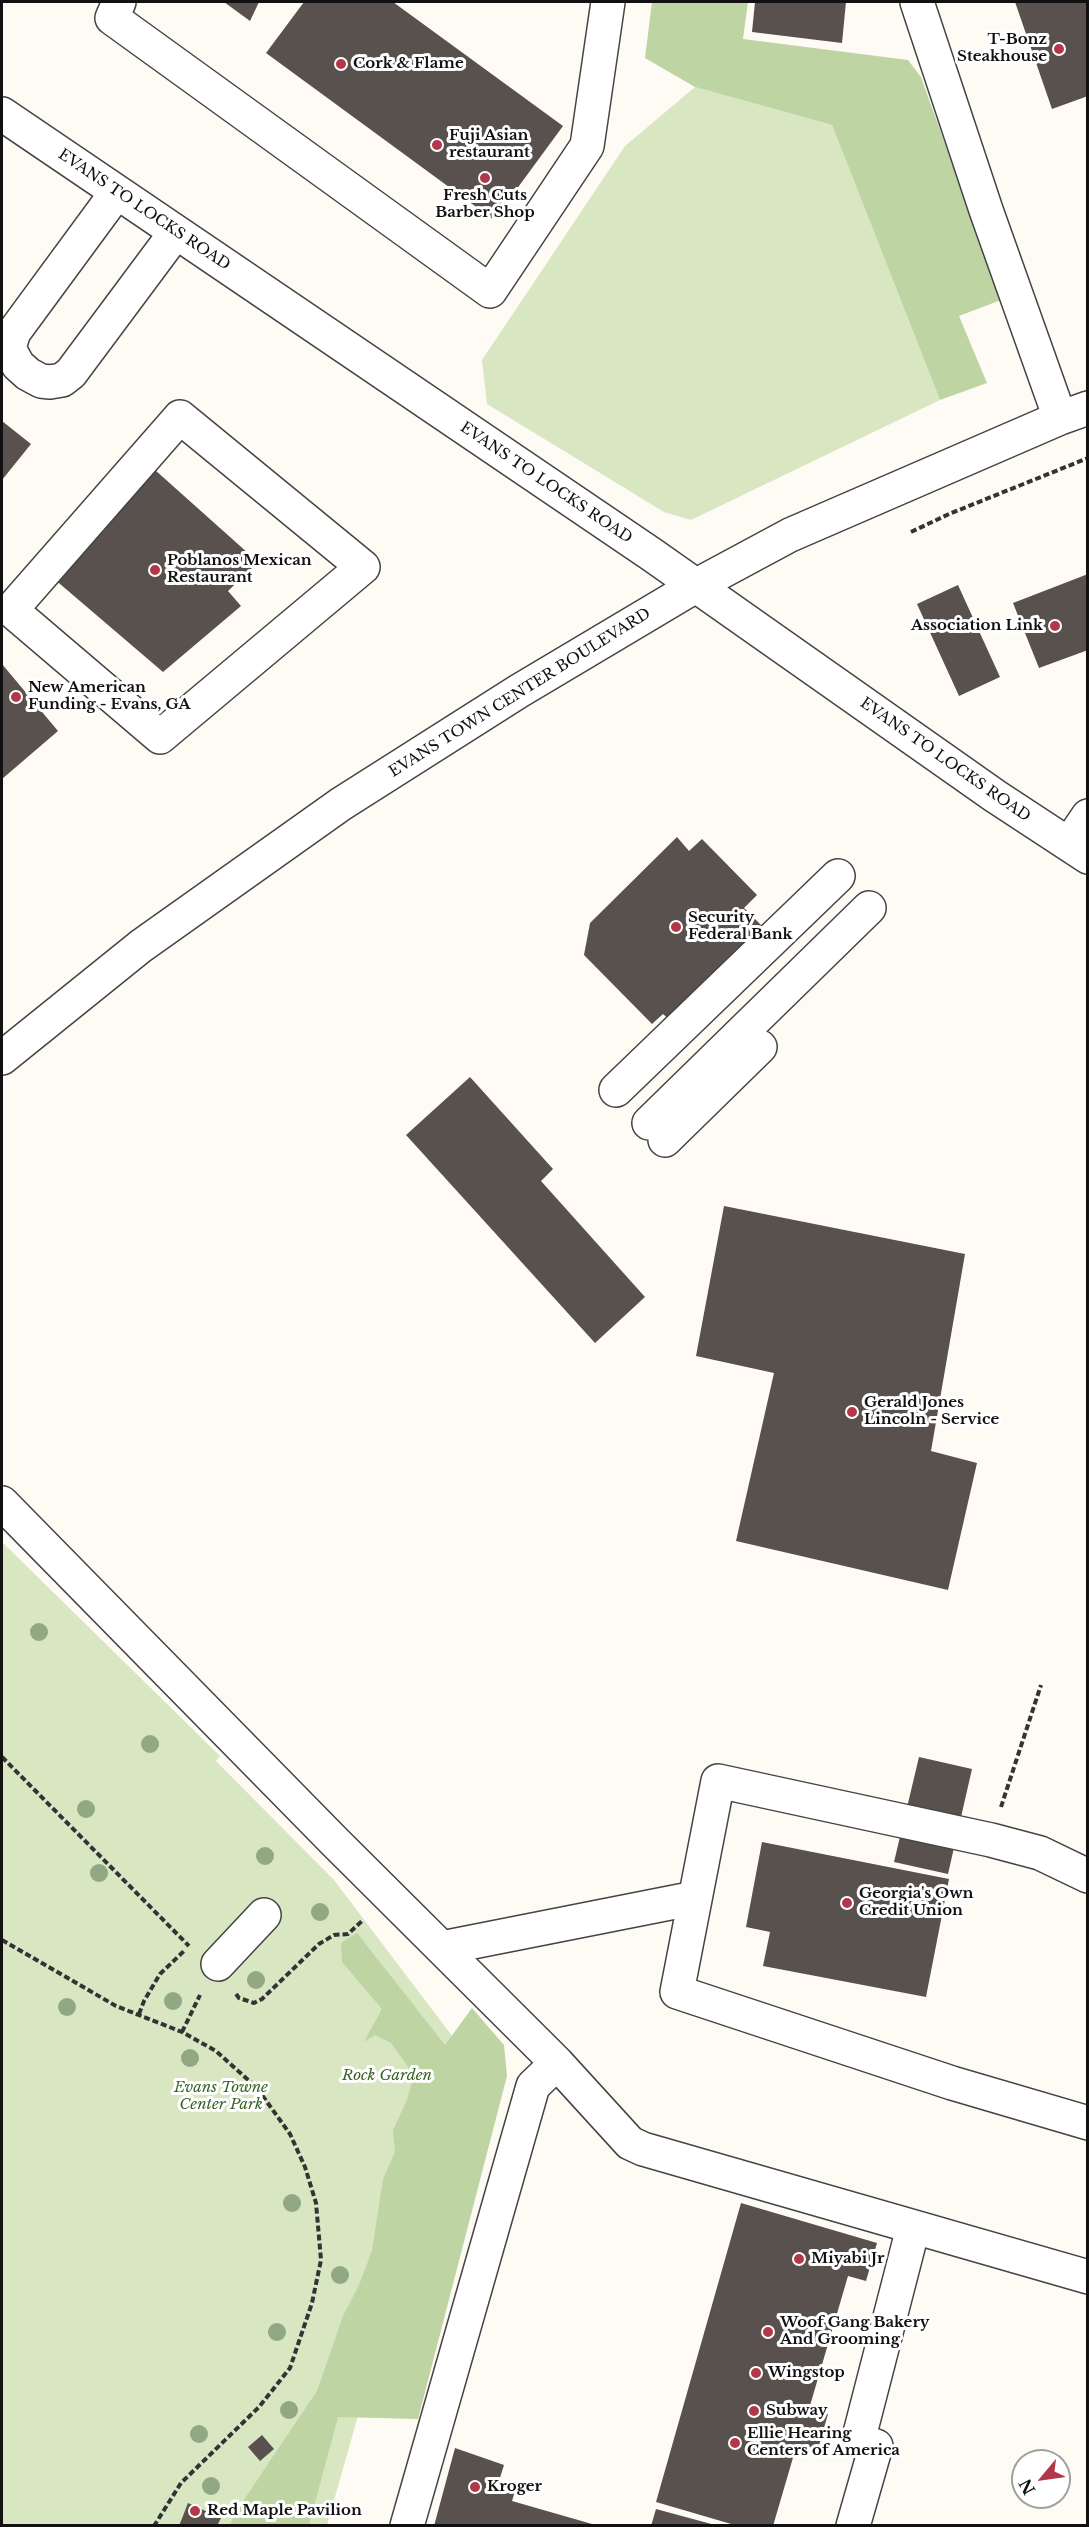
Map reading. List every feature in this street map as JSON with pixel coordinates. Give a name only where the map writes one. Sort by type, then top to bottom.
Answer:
[{"type":"street","points":[[119,2],[112,18],[490,291],[588,146],[608,2]]},
{"type":"street","points":[[917,2],[986,210],[1074,413]]},
{"type":"street","name":"EVANS TO LOCKS ROAD","points":[[2,114],[697,585],[994,796],[1078,850]]},
{"type":"street","points":[[117,192],[8,335],[18,365],[28,374],[41,381],[62,380],[70,373],[176,232]]},
{"type":"street","name":"EVANS TOWN CENTER BOULEVARD","points":[[2,1059],[14,1030],[141,946],[341,804],[519,691],[697,585],[790,535],[1074,413]]},
{"type":"street","points":[[180,417],[363,567],[160,737],[6,609],[180,417]]},
{"type":"street","points":[[1078,850],[1088,816]]},
{"type":"street","points":[[861,900],[641,1115],[861,900]]},
{"type":"street","points":[[2,1503],[334,1842],[556,2063],[630,2143],[643,2149],[914,2229],[1088,2277]]},
{"type":"street","points":[[1088,1876],[1040,1853],[991,1840],[718,1781],[677,1992],[952,2083],[1088,2123]]},
{"type":"street","points":[[442,1948],[695,1898]]},
{"type":"street","points":[[225,1977],[264,1915]]},
{"type":"street","points":[[407,2526],[533,2086],[556,2063]]},
{"type":"street","points":[[853,2526],[876,2446],[858,2441],[914,2229]]},
{"type":"path","points":[[911,532],[949,514],[1088,458]]},
{"type":"path","points":[[991,1840],[1041,1685]]},
{"type":"path","points":[[2,1757],[189,1946],[160,1974],[139,2014]]},
{"type":"path","points":[[225,1977],[239,1998],[254,2003],[262,1999],[319,1944],[334,1935],[348,1934],[368,1916]]},
{"type":"path","points":[[2,1940],[116,2006],[183,2032],[216,2051],[257,2088],[290,2134],[305,2167],[316,2203],[321,2260],[312,2303],[290,2368],[260,2406],[181,2483],[154,2526]]},
{"type":"green space","points":[[652,2],[748,2],[743,39],[908,60],[921,77],[1001,300],[959,316],[987,383],[940,400],[832,125],[695,87],[645,58]]},
{"type":"green space","points":[[695,87],[832,125],[940,400],[691,520],[664,512],[487,404],[482,360],[625,146]]},
{"type":"green space","name":"Evans Towne Center Park","points":[[2,1542],[220,1756],[216,1761],[334,1880],[462,2049],[327,2525],[2,2525]]},
{"type":"green space","points":[[357,1933],[445,2045],[472,2008],[504,2045],[507,2076],[418,2419],[338,2417],[309,2525],[230,2525],[235,2513],[317,2391],[343,2316],[359,2285],[372,2251],[383,2179],[395,2152],[393,2130],[407,2100],[414,2075],[391,2043],[375,2035],[364,2042],[382,2009],[342,1962],[341,1943]]},
{"type":"building","points":[[224,2],[259,2],[250,21]]},
{"type":"building","points":[[304,2],[393,2],[563,126],[494,220],[266,53]]},
{"type":"building","points":[[755,2],[846,2],[842,43],[752,32]]},
{"type":"building","name":"T-Bonz Steakhouse","points":[[1015,2],[1088,2],[1088,96],[1052,109]]},
{"type":"building","points":[[2,421],[31,444],[2,480]]},
{"type":"building","name":"Poblanos Mexican Restaurant","points":[[155,470],[258,562],[228,591],[241,606],[163,672],[53,578]]},
{"type":"building","name":"Association Link","points":[[1088,574],[1088,650],[1039,668],[1013,603]]},
{"type":"building","points":[[958,585],[1000,677],[959,696],[917,604]]},
{"type":"building","name":"New American Funding - Evans, GA","points":[[2,664],[58,731],[2,779]]},
{"type":"building","name":"Security Federal Bank","points":[[677,837],[689,851],[702,839],[757,895],[744,908],[768,932],[674,1024],[663,1014],[652,1024],[584,955],[590,923]]},
{"type":"building","points":[[470,1077],[553,1169],[541,1181],[645,1297],[595,1343],[406,1135]]},
{"type":"building","name":"Gerald Jones Lincoln - Service","points":[[724,1206],[965,1254],[931,1451],[977,1463],[948,1590],[736,1541],[774,1373],[696,1356]]},
{"type":"building","points":[[919,1757],[972,1769],[948,1874],[894,1862]]},
{"type":"building","name":"Georgia's Own Credit Union","points":[[762,1842],[949,1879],[926,1997],[763,1966],[770,1932],[746,1927]]},
{"type":"building","points":[[741,2203],[877,2243],[866,2281],[848,2276],[809,2409],[828,2414],[818,2449],[797,2444],[773,2526],[738,2526],[656,2502]]},
{"type":"building","points":[[262,2435],[274,2449],[260,2461],[248,2447]]},
{"type":"building","name":"Kroger","points":[[455,2448],[504,2465],[498,2484],[515,2491],[512,2501],[599,2526],[434,2526]]},
{"type":"building","name":"Red Maple Pavilion","points":[[188,2503],[221,2518],[217,2526],[179,2526]]},
{"type":"building","points":[[656,2509],[715,2525],[651,2526]]},
{"type":"place","name":"T-Bonz Steakhouse","points":[[1059,49]]},
{"type":"place","name":"Cork & Flame","points":[[341,64]]},
{"type":"place","name":"Fuji Asian restaurant","points":[[437,145]]},
{"type":"place","name":"Fresh Cuts Barber Shop","points":[[485,178]]},
{"type":"place","name":"Poblanos Mexican Restaurant","points":[[155,570]]},
{"type":"place","name":"Association Link","points":[[1055,626]]},
{"type":"place","name":"New American Funding - Evans, GA","points":[[16,697]]},
{"type":"place","name":"Security Federal Bank","points":[[676,927]]},
{"type":"place","name":"Gerald Jones Lincoln - Service","points":[[852,1412]]},
{"type":"place","name":"Georgia's Own Credit Union","points":[[847,1903]]},
{"type":"place","name":"Miyabi Jr","points":[[799,2259]]},
{"type":"place","name":"Woof Gang Bakery And Grooming","points":[[768,2332]]},
{"type":"place","name":"Wingstop","points":[[756,2373]]},
{"type":"place","name":"Subway","points":[[754,2411]]},
{"type":"place","name":"Ellie Hearing Centers of America","points":[[735,2443]]},
{"type":"place","name":"Kroger","points":[[475,2487]]},
{"type":"place","name":"Red Maple Pavilion","points":[[195,2511]]},
{"type":"park label","name":"Rock Garden","points":[[387,2076]]}]
